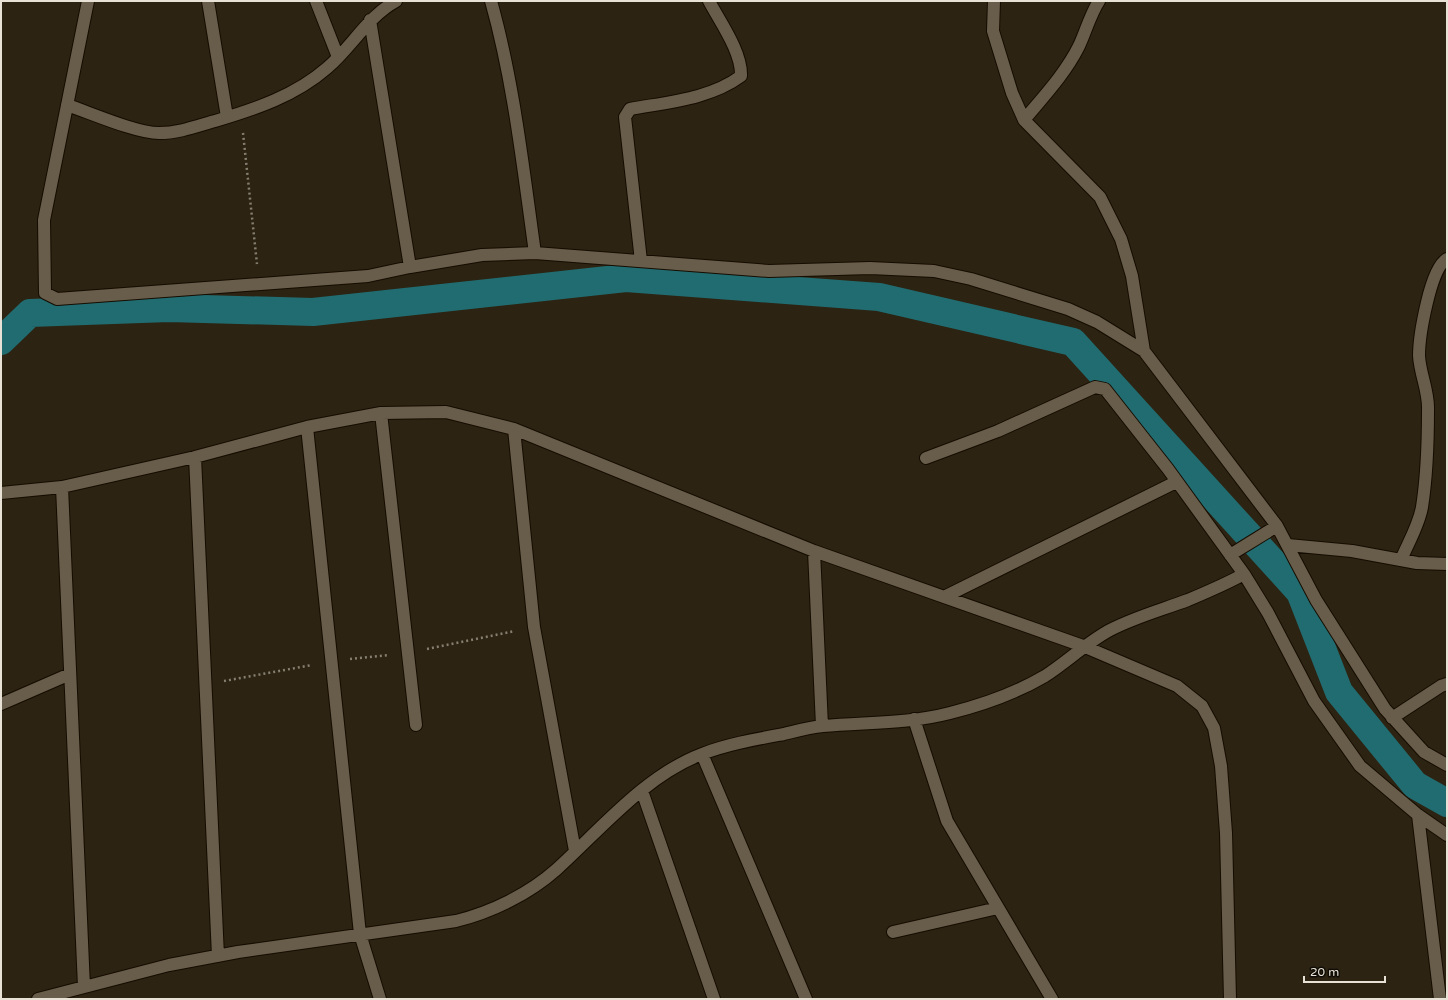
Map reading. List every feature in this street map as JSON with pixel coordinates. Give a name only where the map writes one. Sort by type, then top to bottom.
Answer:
[{"type":"street","points":[[88,1],[44,220],[45,293],[57,299],[260,285],[368,276],[410,266],[482,255],[534,253],[769,271],[870,268],[934,271],[971,279],[1068,309],[1097,322],[1144,351],[1273,529],[1288,545],[1316,600],[1384,709],[1424,752],[1447,765]]},
{"type":"street","points":[[208,1],[227,117]]},
{"type":"street","points":[[316,1],[338,57]]},
{"type":"street","points":[[67,105],[131,127],[158,133],[183,130],[241,113],[286,96],[310,83],[354,41],[370,20],[396,1]]},
{"type":"street","points":[[491,1],[499,29],[518,125],[534,253]]},
{"type":"street","points":[[641,261],[625,117],[630,109],[710,93],[729,85],[741,76],[742,67],[738,55],[708,1]]},
{"type":"street","points":[[994,1],[993,31],[1012,94],[1024,120],[1100,197],[1121,239],[1132,276],[1144,351]]},
{"type":"street","points":[[1024,120],[1057,82],[1078,46],[1099,1]]},
{"type":"street","points":[[370,20],[410,266]]},
{"type":"street","points":[[1401,560],[1422,508],[1428,408],[1419,356],[1423,320],[1426,303],[1435,278],[1443,261],[1447,259]]},
{"type":"street","points":[[926,458],[998,431],[1095,387],[1102,388],[1110,393],[1176,482],[1234,553],[1244,574],[1268,612],[1314,701],[1360,766],[1418,814],[1447,835]]},
{"type":"street","points":[[1,493],[62,487],[195,457],[307,427],[381,413],[446,412],[514,430],[814,551],[946,596],[1083,646],[1177,686],[1202,706],[1214,728],[1222,766],[1226,833],[1230,999]]},
{"type":"street","points":[[381,413],[416,726]]},
{"type":"street","points":[[307,427],[360,934],[380,999]]},
{"type":"street","points":[[514,430],[534,627],[575,851]]},
{"type":"street","points":[[195,457],[218,956]]},
{"type":"street","points":[[946,596],[1176,482]]},
{"type":"street","points":[[62,487],[84,987]]},
{"type":"street","points":[[1234,553],[1273,529]]},
{"type":"street","points":[[1288,545],[1352,551],[1417,563],[1447,564]]},
{"type":"street","points":[[814,551],[822,726]]},
{"type":"street","points":[[38,999],[169,964],[360,934],[456,922],[476,916],[536,885],[556,870],[575,851],[642,792],[678,765],[702,754],[764,738],[822,726],[886,723],[947,714],[993,700],[1043,677],[1083,646],[1132,619],[1216,589],[1244,574]]},
{"type":"street","points":[[1,704],[70,674]]},
{"type":"street","points":[[1392,718],[1441,686],[1447,684]]},
{"type":"street","points":[[914,719],[947,821],[1052,999]]},
{"type":"street","points":[[702,754],[806,999]]},
{"type":"street","points":[[642,792],[714,999]]},
{"type":"street","points":[[1418,814],[1440,999]]},
{"type":"street","points":[[893,932],[998,908]]},
{"type":"path","points":[[241,113],[260,285]]},
{"type":"path","points":[[206,684],[332,661],[407,653],[534,627]]},
{"type":"waterway","points":[[1,341],[30,313],[169,308],[313,312],[626,278],[879,297],[1073,342],[1300,592],[1339,692],[1415,785],[1447,803]]}]
